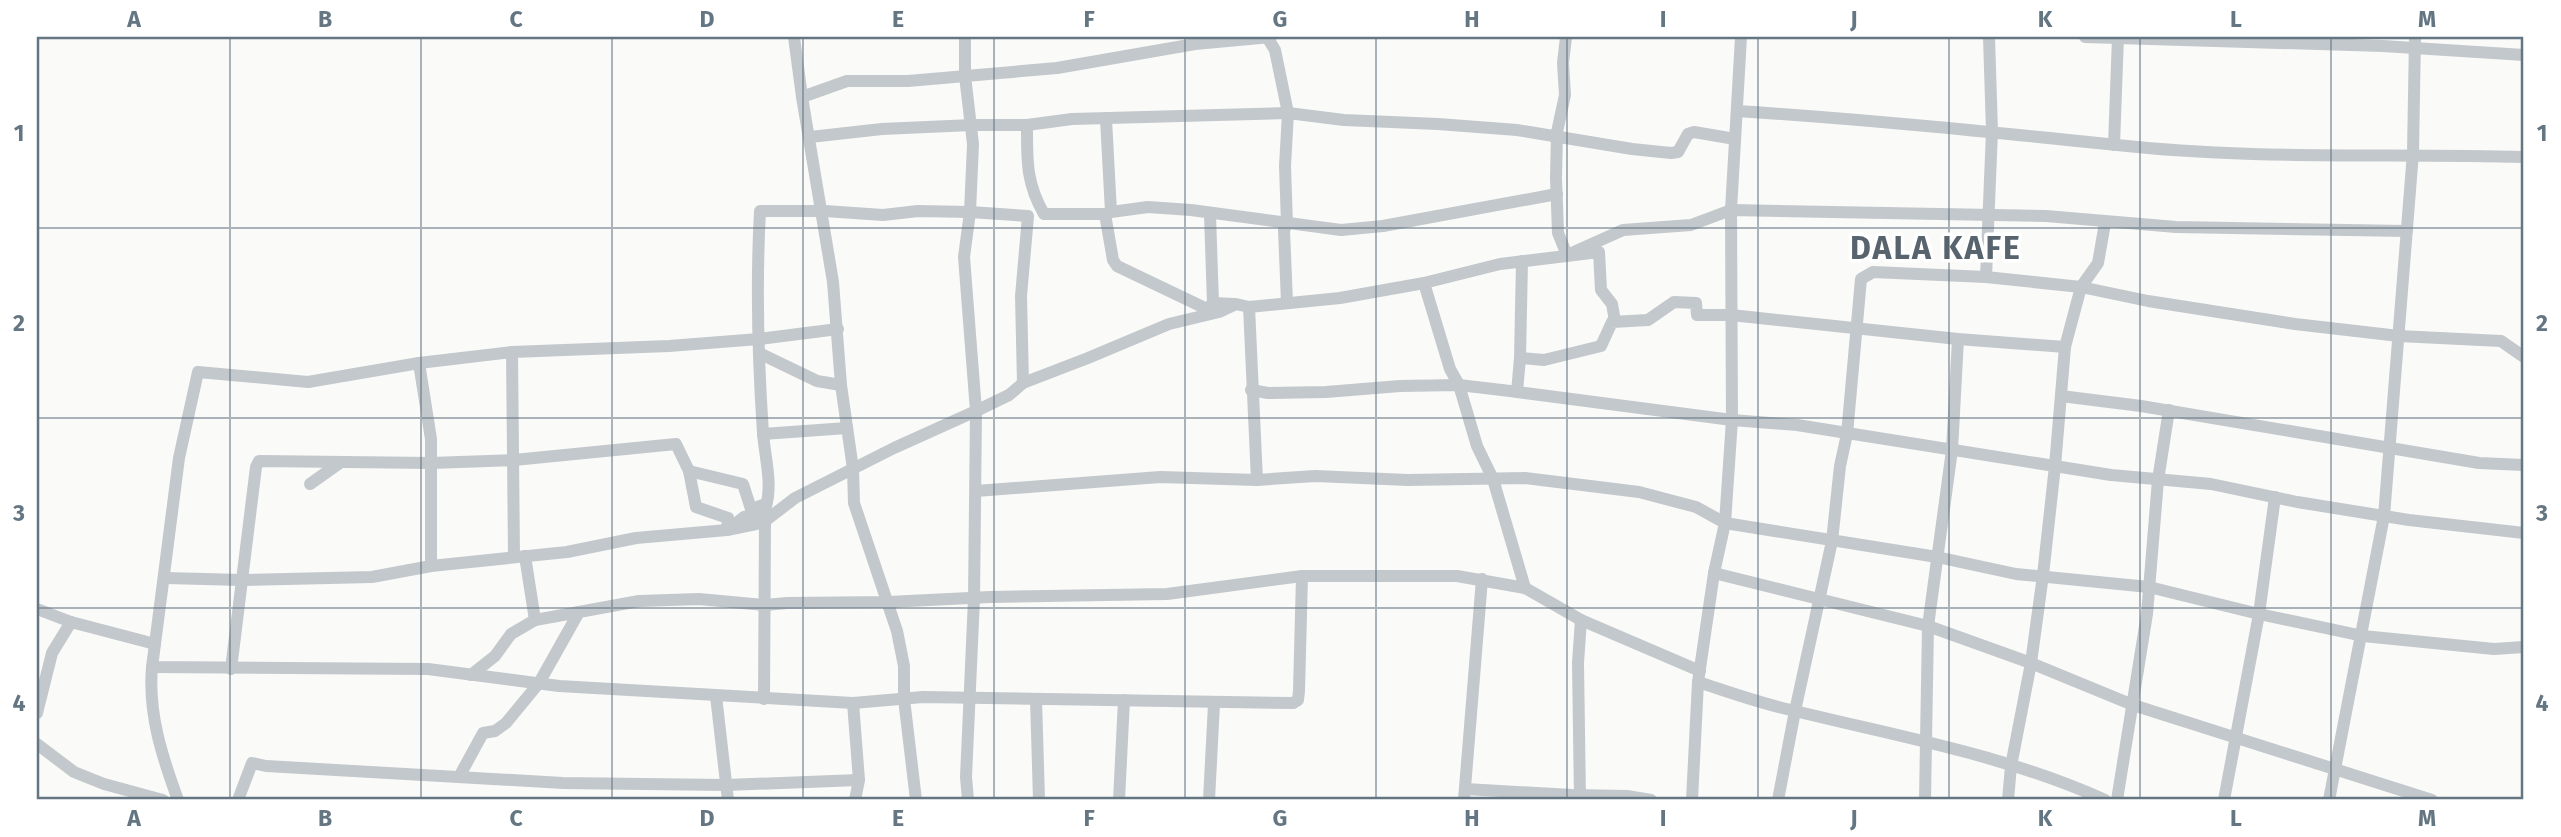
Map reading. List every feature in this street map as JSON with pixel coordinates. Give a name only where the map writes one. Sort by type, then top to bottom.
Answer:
[{"type":"street","points":[[794,37],[838,329],[841,385],[853,469],[854,503],[897,631],[904,666],[904,699],[916,800]]},
{"type":"street","points":[[965,37],[965,76],[972,125],[971,212],[964,257],[976,411],[974,599],[966,777],[968,800]]},
{"type":"street","points":[[802,97],[847,81],[908,81],[1057,68],[1195,44],[1269,37],[1275,50],[1288,113],[1285,166],[1287,224],[1284,230],[1287,302]]},
{"type":"street","points":[[1566,37],[1563,63],[1565,96],[1557,138],[1557,194],[1558,233],[1567,255]]},
{"type":"street","points":[[1692,800],[1699,677],[1714,573],[1725,523],[1732,420],[1731,210],[1741,37]]},
{"type":"street","points":[[1986,277],[1992,131],[1989,37]]},
{"type":"street","points":[[2085,37],[2415,42],[2524,55]]},
{"type":"street","points":[[2115,145],[2118,37]]},
{"type":"street","points":[[2329,800],[2384,516],[2413,153],[2415,42]]},
{"type":"street","points":[[1737,111],[1992,131],[2115,145],[2226,152],[2413,153],[2524,157]]},
{"type":"street","points":[[810,137],[882,129],[1027,125],[1072,119],[1288,113],[1344,120],[1517,130],[1671,153],[1678,152],[1688,134],[1694,132],[1735,139]]},
{"type":"street","points":[[1106,119],[1111,212]]},
{"type":"street","points":[[1027,125],[1027,172],[1036,201],[1044,214]]},
{"type":"street","points":[[1044,214],[1111,212],[1148,207],[1191,210],[1210,215],[1340,230],[1382,226],[1557,194]]},
{"type":"street","points":[[1567,255],[1623,230],[1691,225],[1731,210],[2046,216],[2105,223],[2284,230],[2407,231]]},
{"type":"street","points":[[727,530],[744,517],[764,513],[768,503],[770,480],[764,434],[760,339],[760,211],[883,215],[918,211],[1028,216],[1021,296],[1023,383]]},
{"type":"street","points":[[1044,214],[1105,214],[1112,255],[1117,266],[1207,309],[1213,303],[1210,215]]},
{"type":"street","points":[[2008,800],[2011,766],[2031,663],[2043,575],[2056,466],[2065,347],[2081,287],[2098,263],[2105,223]]},
{"type":"street","points":[[1213,303],[1242,305],[1340,298],[1522,261],[1599,252],[1601,290],[1612,304],[1615,321],[1601,346],[1544,360],[1520,358]]},
{"type":"street","points":[[1517,392],[1522,261]]},
{"type":"street","points":[[1778,800],[1832,541],[1840,466],[1847,434],[1861,279],[1867,274],[1873,272],[1986,277],[2081,287],[2161,303],[2295,324],[2399,336],[2501,341],[2524,357]]},
{"type":"street","points":[[1424,282],[1450,369],[1459,386],[1477,446],[1493,479],[1525,588]]},
{"type":"street","points":[[1615,321],[1648,320],[1674,302],[1696,303],[1696,315],[1731,315],[1958,339],[2065,347]]},
{"type":"street","points":[[166,578],[351,579],[432,566],[567,552],[636,538],[727,530],[765,521],[796,498],[1009,395],[1023,383],[1088,359],[1169,324],[1242,305]]},
{"type":"street","points":[[1242,305],[1257,480]]},
{"type":"street","points":[[178,800],[158,743],[150,688],[166,578],[179,458],[198,372],[308,382],[419,363],[512,352],[669,346],[760,339],[838,329]]},
{"type":"street","points":[[1925,800],[1928,626],[1952,450],[1958,339]]},
{"type":"street","points":[[512,352],[519,557],[535,620]]},
{"type":"street","points":[[761,354],[817,381],[841,385]]},
{"type":"street","points":[[419,363],[432,439],[432,566]]},
{"type":"street","points":[[1251,390],[1268,393],[1326,392],[1400,386],[1459,386],[1517,392],[1732,420],[1797,425],[2111,475],[2211,484],[2384,516],[2524,533]]},
{"type":"street","points":[[2061,396],[2169,410],[2479,463],[2524,465]]},
{"type":"street","points":[[2117,800],[2149,587],[2158,480],[2169,410]]},
{"type":"street","points":[[764,434],[847,428]]},
{"type":"street","points":[[231,669],[256,467],[259,461],[431,463],[514,460],[676,444],[689,471],[696,507],[728,518],[727,530]]},
{"type":"street","points":[[310,484],[341,462]]},
{"type":"street","points":[[689,471],[743,484],[751,509],[768,503]]},
{"type":"street","points":[[976,491],[1160,477],[1257,480],[1315,476],[1408,480],[1525,478],[1639,492],[1696,507],[1725,523],[1937,557],[2016,574],[2149,587],[2362,636],[2494,649],[2524,647]]},
{"type":"street","points":[[2224,800],[2259,614],[2275,497]]},
{"type":"street","points":[[764,699],[765,521]]},
{"type":"street","points":[[1714,573],[1928,626],[2031,663],[2133,705],[2432,800]]},
{"type":"street","points":[[152,667],[428,669],[539,683],[853,703],[923,697],[1214,704],[1293,703],[1298,700],[1302,576]]},
{"type":"street","points":[[471,675],[495,656],[511,634],[535,620],[639,601],[699,599],[765,605],[1167,594],[1302,576],[1457,576],[1525,588],[1581,620],[1699,677],[1795,711],[1927,742],[2011,766],[2105,800]]},
{"type":"street","points":[[1482,579],[1465,794],[1580,798],[1627,796],[1651,800]]},
{"type":"street","points":[[37,609],[71,622],[155,644]]},
{"type":"street","points":[[459,777],[483,733],[495,731],[506,723],[539,683],[579,612]]},
{"type":"street","points":[[1580,798],[1578,663],[1581,620]]},
{"type":"street","points":[[37,713],[52,653],[71,622]]},
{"type":"street","points":[[716,696],[728,800]]},
{"type":"street","points":[[1036,699],[1039,800]]},
{"type":"street","points":[[1119,800],[1124,700]]},
{"type":"street","points":[[853,703],[859,780],[855,800]]},
{"type":"street","points":[[1209,800],[1214,704]]},
{"type":"street","points":[[37,744],[74,772],[104,784],[163,800]]},
{"type":"street","points":[[237,800],[251,763],[563,783],[726,785],[859,780]]},
{"type":"district","name":"DALA KAFE","points":[[1936,248]]}]
